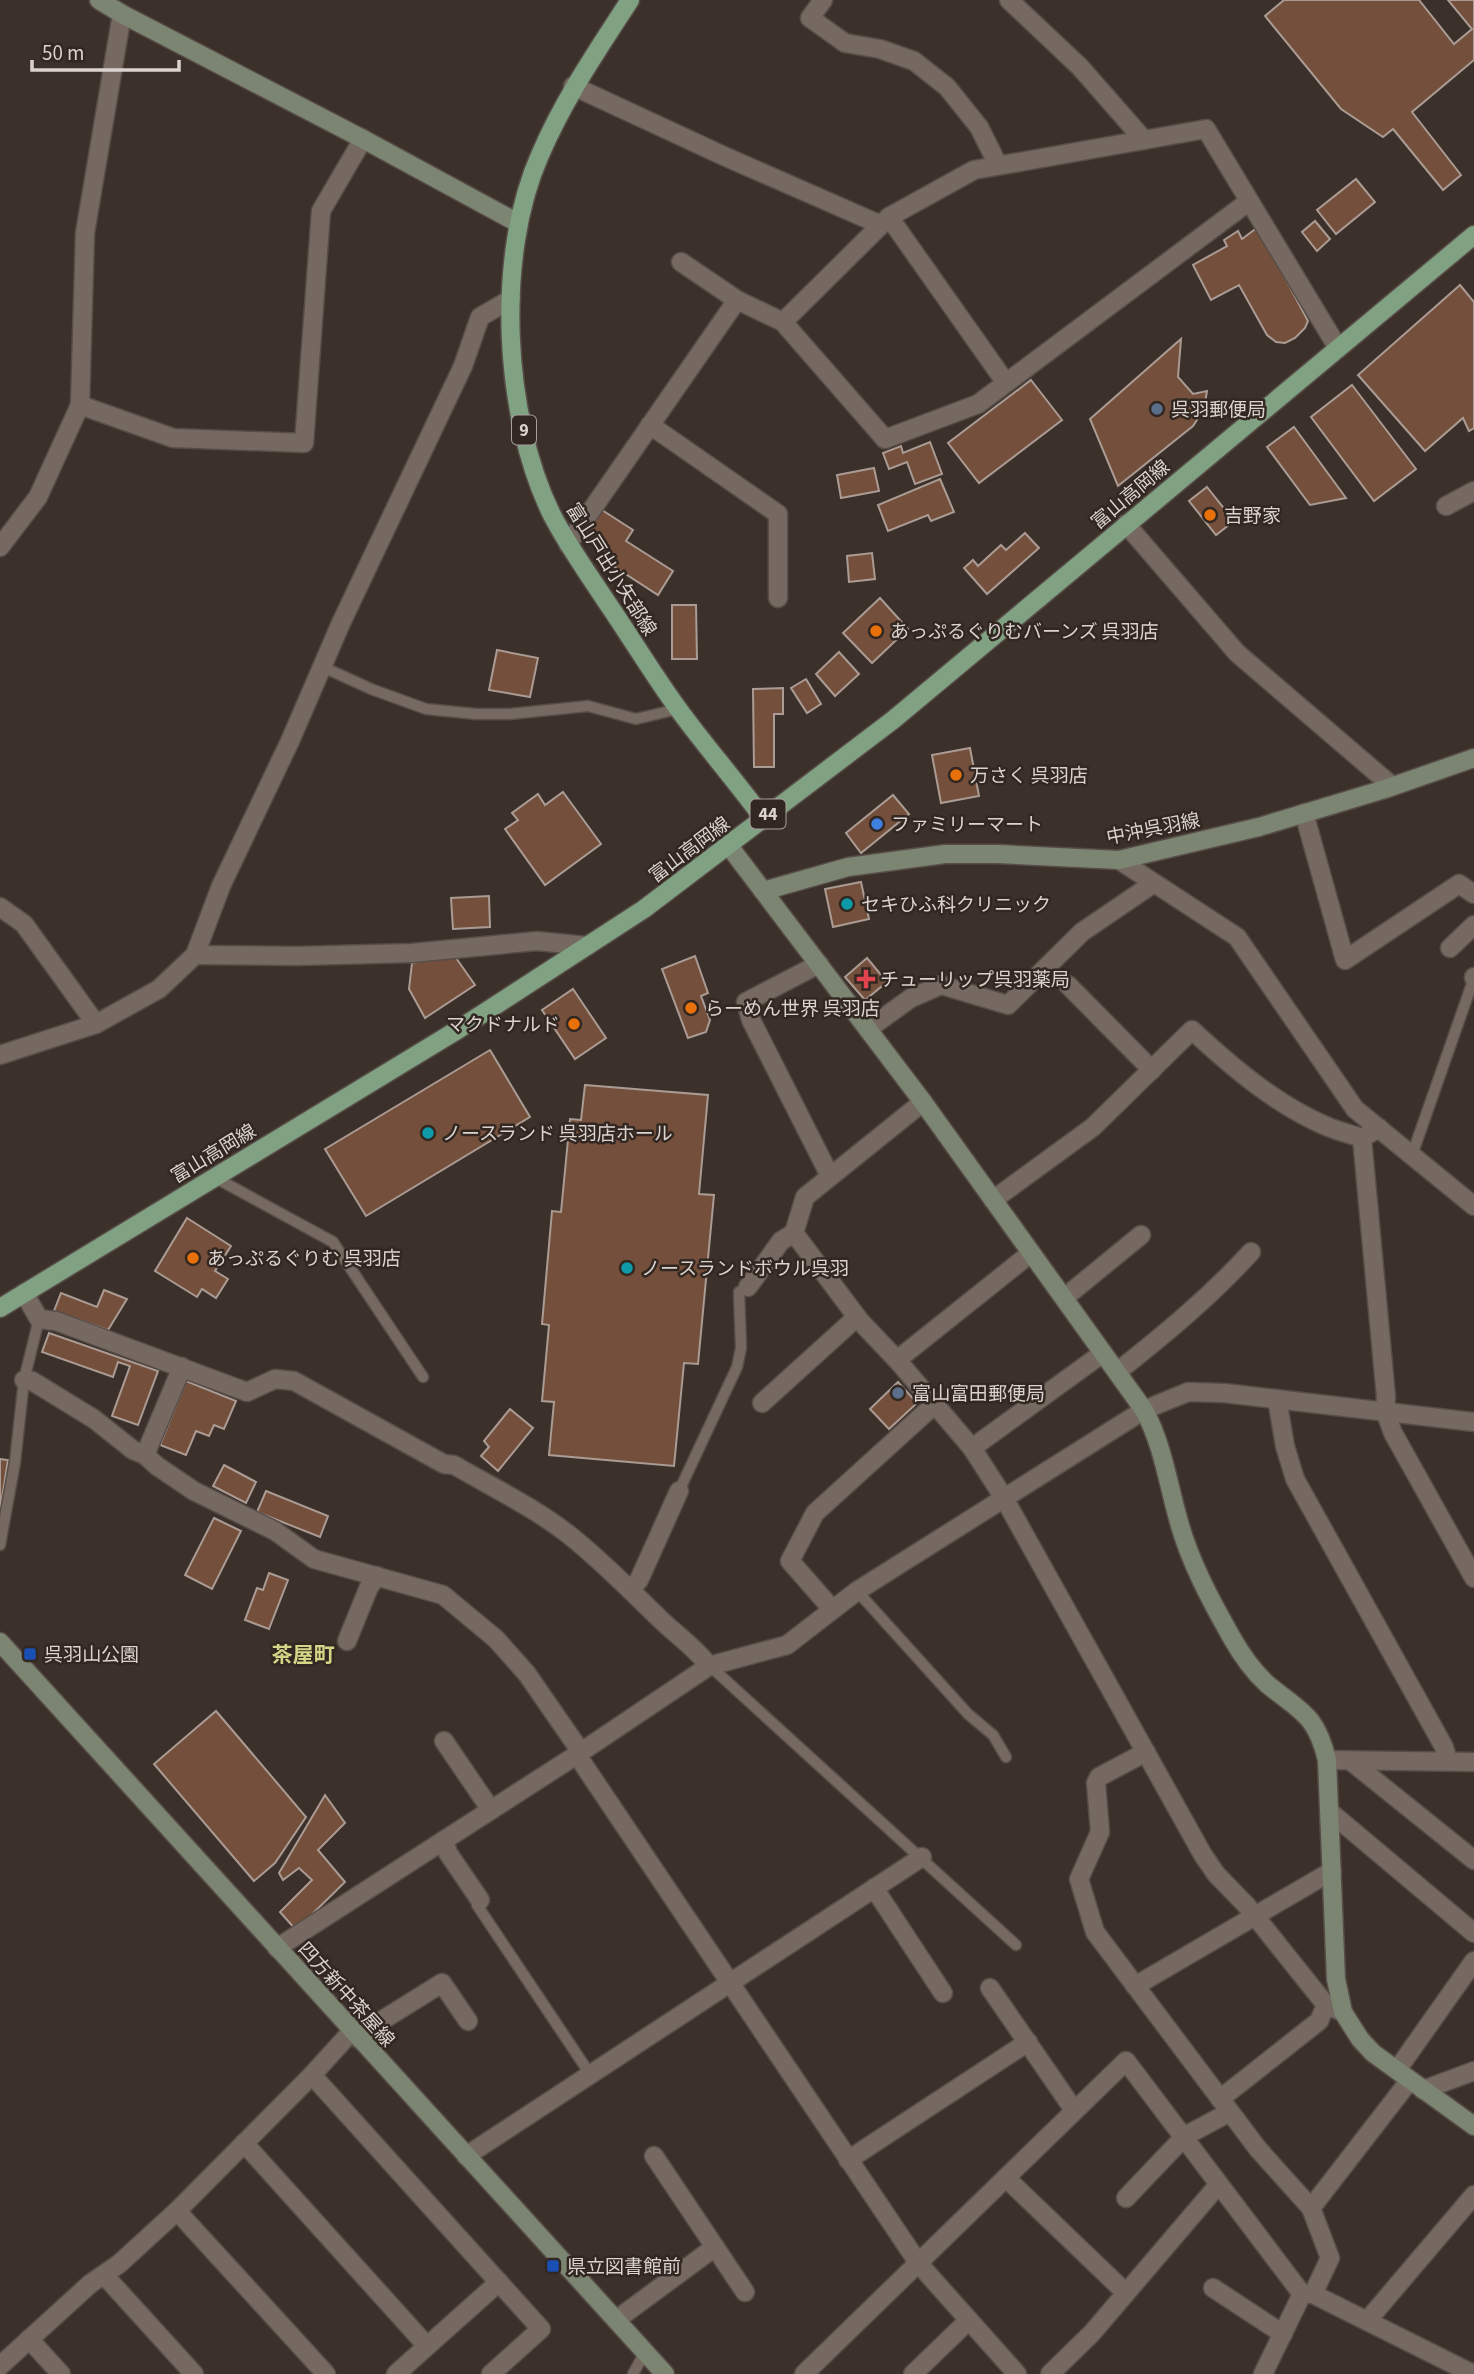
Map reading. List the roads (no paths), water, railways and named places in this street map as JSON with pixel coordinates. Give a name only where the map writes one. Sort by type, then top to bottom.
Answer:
[{"type":"main road","name":"富山戸出小矢部線","points":[[630,0],[573,86],[539,157],[518,223],[510,299],[514,386],[533,468],[551,513],[568,544],[678,709],[763,818]]},
{"type":"main road","name":"富山高岡線","points":[[0,1308],[459,1030],[644,909],[893,720],[1473,238]]},
{"type":"street","points":[[99,0],[518,223]]},
{"type":"street","points":[[822,0],[810,18],[845,43],[880,49],[914,61],[947,87],[979,127],[999,165]]},
{"type":"street","points":[[1009,0],[1080,66],[1144,140]]},
{"type":"street","points":[[0,547],[38,497],[80,405],[85,233],[122,14]]},
{"type":"street","points":[[573,86],[726,157],[885,221],[1006,383]]},
{"type":"street","points":[[783,322],[885,221],[974,170],[1206,129],[1338,348]]},
{"type":"street","points":[[80,405],[173,438],[304,443],[321,211],[363,139]]},
{"type":"street","points":[[681,262],[737,300],[783,322],[886,439],[978,404],[1248,202]]},
{"type":"street","points":[[0,1055],[96,1024],[159,989],[195,955],[221,886],[262,803],[463,366],[480,317],[510,299]]},
{"type":"street","points":[[568,544],[737,300]]},
{"type":"street","points":[[650,425],[778,514],[778,598]]},
{"type":"street","points":[[1446,506],[1474,491]]},
{"type":"street","points":[[1126,524],[1237,653],[1392,786]]},
{"type":"street","name":"中沖呉羽線","points":[[762,891],[848,867],[945,855],[998,854],[1119,860],[1259,827],[1474,758]]},
{"type":"street","points":[[1304,813],[1345,960],[1459,884],[1474,894]]},
{"type":"street","points":[[729,846],[923,1102],[1144,1410],[1163,1457],[1179,1523],[1199,1574],[1233,1640],[1251,1667],[1311,1720],[1322,1739],[1327,1760],[1336,1979],[1343,2012],[1360,2039],[1373,2053],[1474,2126]]},
{"type":"street","points":[[1119,860],[1237,937],[1355,1109],[1474,1206]]},
{"type":"street","points":[[868,1029],[911,998],[941,985],[1008,1005],[1082,932],[1154,883]]},
{"type":"street","points":[[0,906],[24,924],[96,1024]]},
{"type":"street","points":[[1450,948],[1474,925]]},
{"type":"street","points":[[195,955],[297,957],[412,953],[537,941],[587,946]]},
{"type":"street","points":[[819,964],[746,1002],[751,1020],[830,1176]]},
{"type":"street","points":[[1068,985],[1152,1070]]},
{"type":"street","points":[[993,1200],[1093,1127],[1192,1030],[1231,1066],[1291,1108],[1326,1126],[1362,1138],[1379,1128]]},
{"type":"street","points":[[748,1287],[781,1241],[794,1233],[805,1197],[923,1102]]},
{"type":"street","points":[[1362,1138],[1386,1397],[1385,1411],[1393,1433],[1474,1578]]},
{"type":"street","points":[[794,1233],[857,1317],[972,1448],[1004,1498],[1216,1874],[1255,1916],[1326,2005],[1343,2012]]},
{"type":"street","points":[[1064,1298],[1141,1235]]},
{"type":"street","points":[[1117,1372],[1185,1319],[1251,1252]]},
{"type":"street","points":[[897,1360],[1031,1253]]},
{"type":"street","points":[[24,1293],[39,1319],[56,1321],[247,1392],[275,1379],[294,1381],[444,1464],[454,1465],[547,1519],[569,1535],[701,1655],[709,1666]]},
{"type":"street","points":[[762,1403],[857,1317]]},
{"type":"street","points":[[972,1448],[1103,1353]]},
{"type":"street","points":[[145,1455],[182,1367]]},
{"type":"street","points":[[24,1380],[32,1381],[94,1419],[133,1450],[145,1455],[194,1491],[275,1531],[314,1559],[443,1595],[496,1639],[527,1674],[919,2264],[1017,2374]]},
{"type":"street","points":[[276,1948],[579,1754],[709,1666],[787,1645],[857,1591],[1144,1410],[1188,1392],[1224,1393],[1474,1422]]},
{"type":"street","points":[[1277,1399],[1285,1446],[1295,1479],[1444,1746],[1448,1761]]},
{"type":"street","points":[[832,1609],[790,1561],[815,1513],[935,1404]]},
{"type":"street","points":[[630,1590],[639,1580],[679,1491]]},
{"type":"street","points":[[346,1641],[369,1587],[377,1576]]},
{"type":"street","name":"四方新中茶屋線","points":[[0,1642],[665,2374]]},
{"type":"street","points":[[444,1741],[491,1810]]},
{"type":"street","points":[[1146,1752],[1099,1777],[1096,1783],[1100,1832],[1079,1879],[1095,1932],[1258,2149],[1311,2208],[1330,2258],[1283,2334],[1263,2374]]},
{"type":"street","points":[[1327,1760],[1474,1762]]},
{"type":"street","points":[[1352,1762],[1474,1860]]},
{"type":"street","points":[[1330,1812],[1474,1933]]},
{"type":"street","points":[[444,1840],[448,1853],[480,1900]]},
{"type":"street","points":[[466,2156],[922,1857]]},
{"type":"street","points":[[1135,1986],[1332,1871]]},
{"type":"street","points":[[874,1888],[943,1993]]},
{"type":"street","points":[[1311,2208],[1410,2080],[1445,2006],[1474,1961]]},
{"type":"street","points":[[0,2366],[90,2284],[104,2275],[177,2211],[312,2075],[356,2035],[442,1983],[468,2021]]},
{"type":"street","points":[[990,1988],[1073,2110]]},
{"type":"street","points":[[1126,2198],[1185,2136],[1225,2106],[1319,2021],[1326,2005]]},
{"type":"street","points":[[848,2160],[1028,2042]]},
{"type":"street","points":[[804,2374],[1126,2061],[1219,2184],[1308,2294],[1473,2374]]},
{"type":"street","points":[[1410,2080],[1474,2071]]},
{"type":"street","points":[[312,2075],[541,2329],[491,2374]]},
{"type":"street","points":[[244,2143],[427,2346]]},
{"type":"street","points":[[654,2156],[745,2292]]},
{"type":"street","points":[[1006,2178],[1126,2293]]},
{"type":"street","points":[[1049,2374],[1092,2333],[1219,2184]]},
{"type":"street","points":[[1367,2321],[1474,2195]]},
{"type":"street","points":[[177,2211],[326,2374]]},
{"type":"street","points":[[616,2320],[715,2248]]},
{"type":"street","points":[[104,2275],[194,2374]]},
{"type":"street","points":[[396,2374],[499,2282]]},
{"type":"street","points":[[1213,2288],[1283,2334]]},
{"type":"street","points":[[912,2374],[969,2320]]},
{"type":"street","points":[[29,2339],[61,2374]]},
{"type":"lane","points":[[323,667],[371,689],[426,709],[510,715],[588,706],[636,719],[678,709]]},
{"type":"lane","points":[[1412,1156],[1474,977]]},
{"type":"lane","points":[[214,1177],[333,1242],[422,1377]]},
{"type":"lane","points":[[679,1491],[737,1367],[741,1348],[739,1292],[748,1287]]},
{"type":"lane","points":[[0,1545],[15,1462],[24,1380],[39,1319]]},
{"type":"lane","points":[[857,1591],[968,1714],[993,1735],[1006,1757]]},
{"type":"lane","points":[[709,1666],[1016,1945]]},
{"type":"lane","points":[[480,1900],[477,1905],[590,2074]]},
{"type":"lane","points":[[633,2374],[645,2351]]},
{"type":"place","name":"呉羽郵便局","points":[[1157,409]]},
{"type":"place","name":"吉野家","points":[[1210,515]]},
{"type":"place","name":"あっぷるぐりむバーンズ 呉羽店","points":[[876,631]]},
{"type":"place","name":"万さく 呉羽店","points":[[956,775]]},
{"type":"place","name":"ファミリーマート","points":[[877,824]]},
{"type":"place","name":"セキひふ科クリニック","points":[[847,904]]},
{"type":"place","name":"チューリップ呉羽薬局","points":[[866,979]]},
{"type":"place","name":"らーめん世界 呉羽店","points":[[691,1008]]},
{"type":"place","name":"マクドナルド","points":[[574,1024]]},
{"type":"place","name":"ノースランド 呉羽店ホール","points":[[428,1133]]},
{"type":"place","name":"あっぷるぐりむ 呉羽店","points":[[193,1258]]},
{"type":"place","name":"ノースランドボウル呉羽","points":[[627,1268]]},
{"type":"place","name":"富山富田郵便局","points":[[898,1393]]},
{"type":"place","name":"呉羽山公園","points":[[30,1654]]},
{"type":"place","name":"県立図書館前","points":[[553,2266]]},
{"type":"district","name":"茶屋町","points":[[303,1655]]}]
